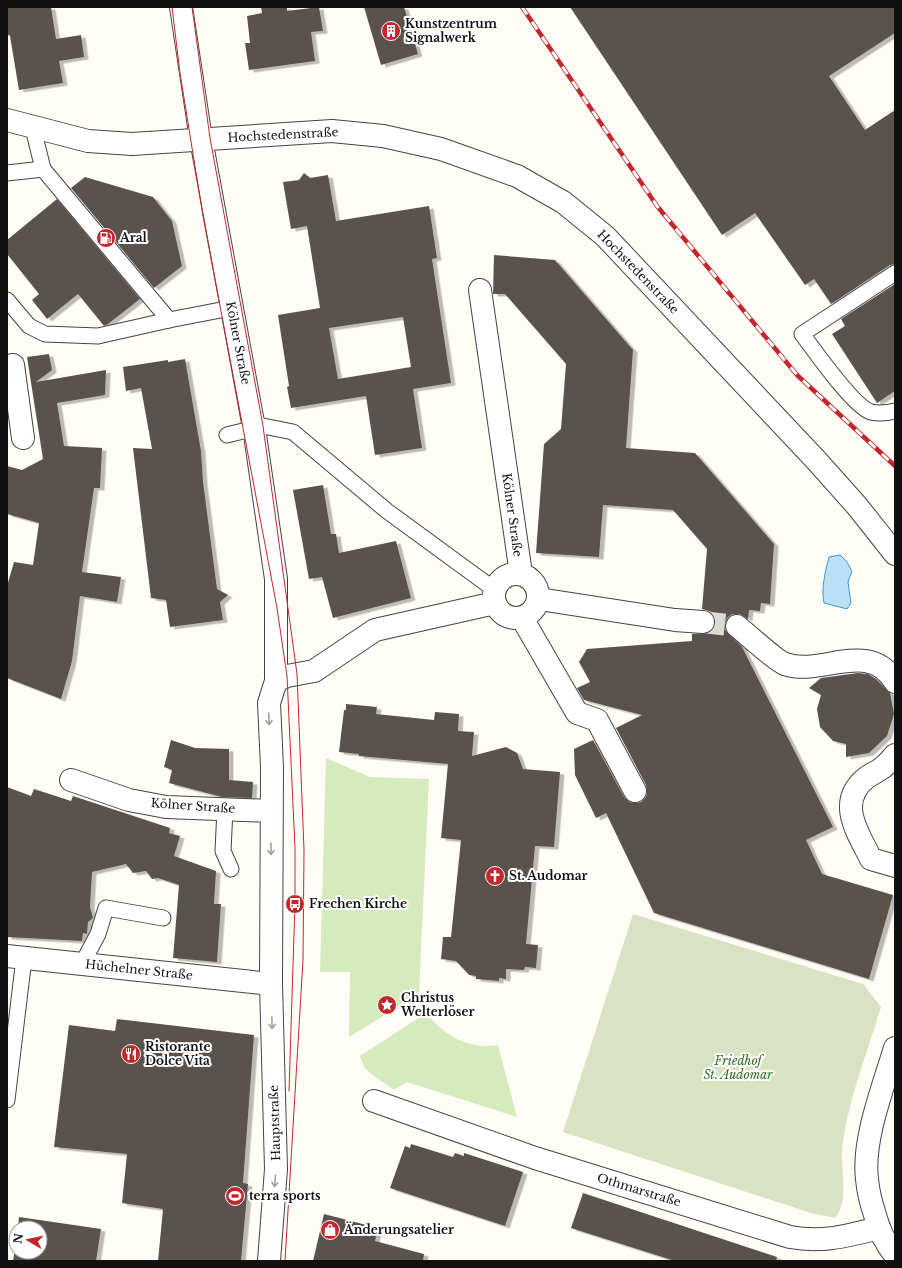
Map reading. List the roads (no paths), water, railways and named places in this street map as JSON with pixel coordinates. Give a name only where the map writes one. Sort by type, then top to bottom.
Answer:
[{"type":"street","name":"Kölner Straße","points":[[181,7],[201,139],[230,308],[254,428],[276,579],[276,681],[269,703],[272,811],[271,984]]},
{"type":"street","name":"Hochstedenstraße","points":[[7,120],[33,128],[95,142],[132,144],[332,131],[383,136],[441,148],[517,176],[563,202],[610,241],[816,460],[857,506],[895,554]]},
{"type":"street","name":"Kölner Straße","points":[[480,290],[521,574]]},
{"type":"street","points":[[13,365],[12,395],[23,438]]},
{"type":"street","name":"Kölner Straße","points":[[495,597],[498,582],[504,577],[512,574],[521,574],[529,577],[535,583],[539,599]]},
{"type":"street","points":[[276,681],[288,676],[314,671],[375,630],[495,597],[505,616],[514,618],[522,618],[533,611],[539,599],[675,620],[703,622]]},
{"type":"street","points":[[522,618],[577,713],[597,720],[635,792]]},
{"type":"street","points":[[737,626],[784,664],[803,668],[861,659],[877,665],[891,676],[895,682]]},
{"type":"street","points":[[895,755],[883,768],[865,779],[854,792],[850,805],[851,819],[871,859],[895,866]]},
{"type":"street","name":"Kölner Straße","points":[[70,780],[130,800],[166,807],[272,811]]},
{"type":"street","name":"Hüchelner Straße","points":[[15,957],[271,984]]},
{"type":"street","name":"Hauptstraße","points":[[269,1261],[276,1169],[271,984]]},
{"type":"street","points":[[895,1048],[876,1113],[867,1153],[866,1178],[879,1228],[887,1246],[895,1255]]},
{"type":"street","name":"Othmarstraße","points":[[374,1101],[535,1158],[790,1238],[809,1241],[827,1240],[879,1228]]},
{"type":"lane","points":[[33,128],[43,169],[169,320]]},
{"type":"lane","points":[[7,173],[43,169]]},
{"type":"lane","points":[[895,273],[802,334],[831,372],[863,408],[878,413],[895,411]]},
{"type":"lane","points":[[7,300],[29,326],[45,334],[98,336],[230,308]]},
{"type":"lane","points":[[227,435],[263,426],[293,432],[495,597]]},
{"type":"lane","points":[[225,809],[223,851],[231,869]]},
{"type":"lane","points":[[82,964],[98,934],[106,908],[163,918]]},
{"type":"lane","points":[[7,1100],[15,957]]},
{"type":"water","points":[[840,555],[847,562],[852,571],[848,582],[851,603],[847,609],[824,603],[823,598],[824,580],[829,557]]},
{"type":"tunnel","points":[[703,622],[737,626]]},
{"type":"tram line","points":[[172,7],[180,73],[203,216],[277,608],[287,676],[295,848],[295,904],[289,1091]]},
{"type":"tram line","points":[[192,7],[210,138],[263,426],[297,674],[304,850],[303,960],[285,1261]]},
{"type":"railway","points":[[522,7],[657,206],[797,375],[895,466]]},
{"type":"place","name":"Kunstzentrum Signalwerk","points":[[391,31]]},
{"type":"place","name":"Aral","points":[[106,238]]},
{"type":"place","name":"St. Audomar","points":[[495,876]]},
{"type":"place","name":"Frechen Kirche","points":[[295,904]]},
{"type":"place","name":"Christus Welterlöser","points":[[387,1005]]},
{"type":"place","name":"Ristorante Dolce Vita","points":[[131,1054]]},
{"type":"place","name":"terra sports","points":[[235,1196]]},
{"type":"place","name":"Änderungsatelier","points":[[330,1230]]},
{"type":"park label","name":"Friedhof St. Audomar","points":[[738,1068]]}]
